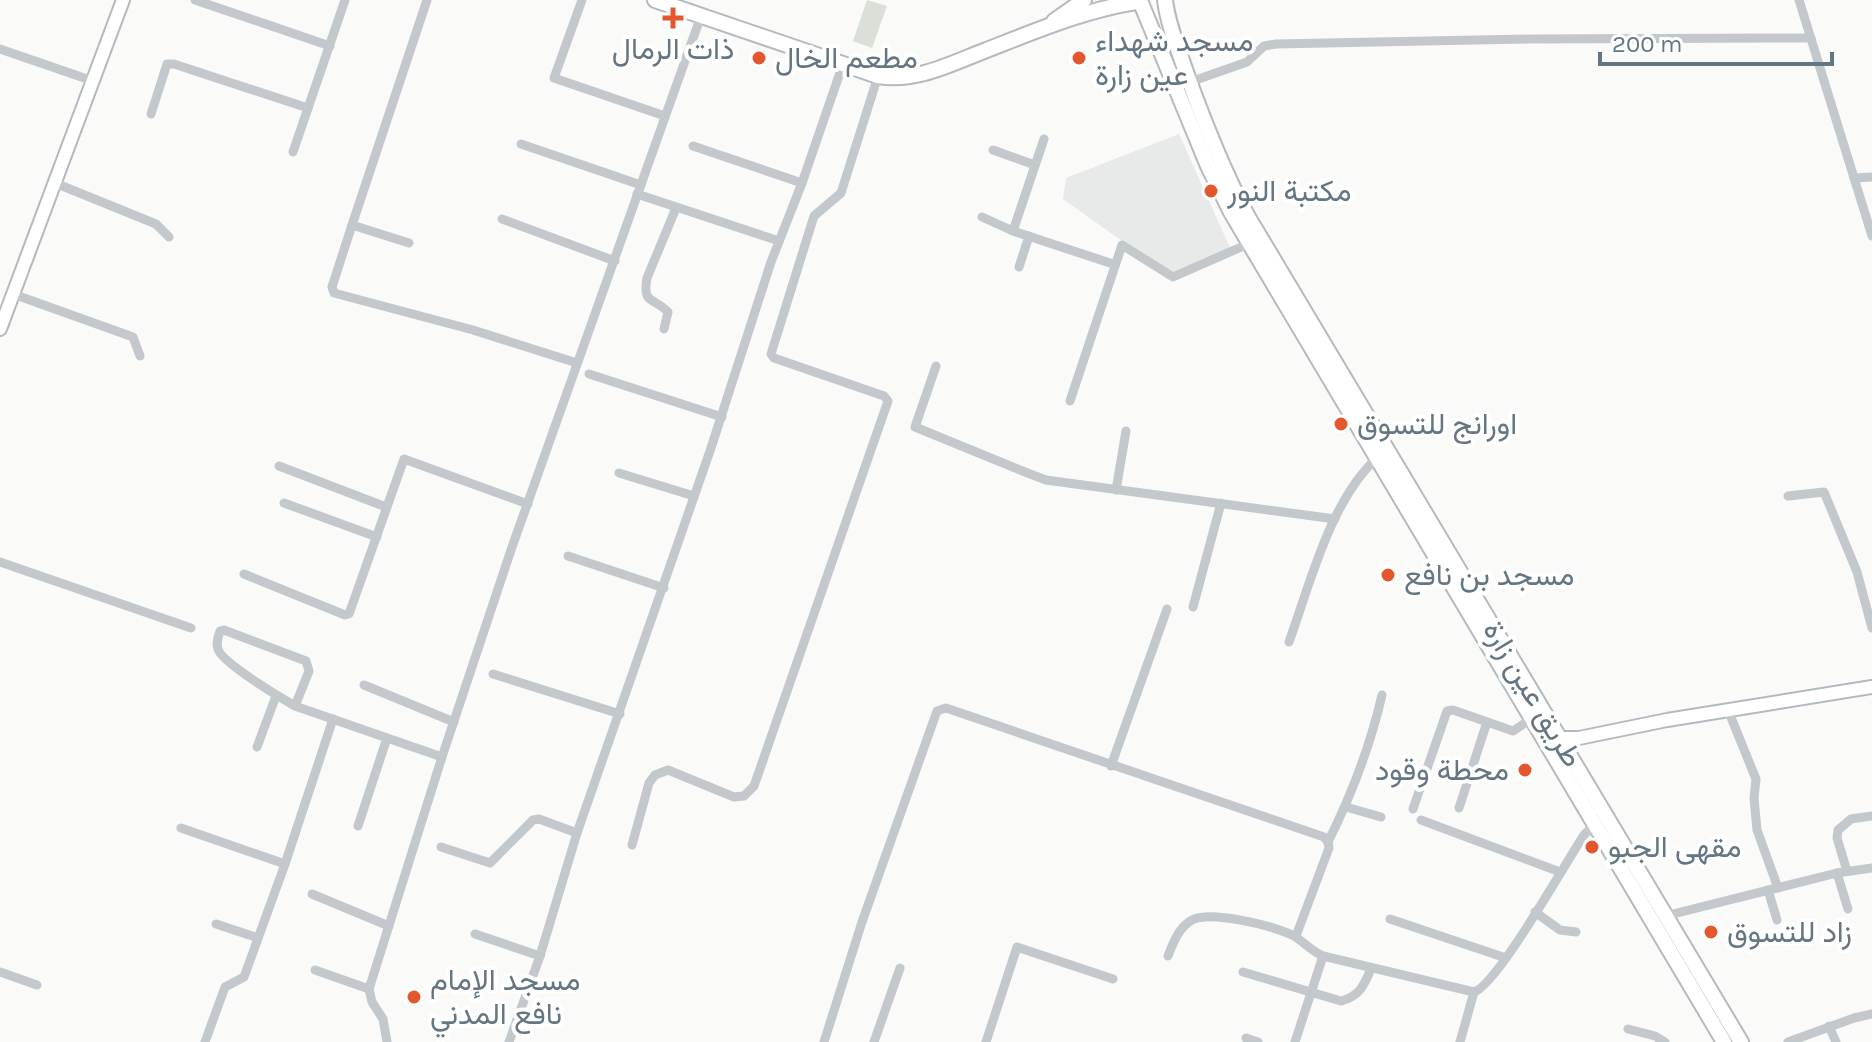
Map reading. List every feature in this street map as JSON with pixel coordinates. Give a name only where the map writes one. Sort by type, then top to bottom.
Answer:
[{"type":"main road","points":[[0,329],[3,310],[13,294],[123,0]]},
{"type":"main road","points":[[655,0],[878,76],[900,79],[928,73],[1104,8],[1141,1]]},
{"type":"main road","points":[[1048,27],[1084,0]]},
{"type":"main road","name":"طريق عين زارة","points":[[1165,0],[1167,17],[1190,82],[1221,162],[1248,217],[1741,1042]]},
{"type":"main road","name":"طريق عين زارة","points":[[1141,1],[1208,166],[1248,244],[1718,1039]]},
{"type":"main road","points":[[1151,24],[1156,17],[1167,17]]},
{"type":"main road","points":[[1560,738],[1585,737],[1872,687]]},
{"type":"main road","points":[[1571,758],[1585,737]]},
{"type":"street","points":[[195,0],[330,46]]},
{"type":"street","points":[[293,152],[345,0]]},
{"type":"street","points":[[427,0],[332,287],[334,293],[473,330],[577,363]]},
{"type":"street","points":[[582,0],[554,78],[665,116]]},
{"type":"street","points":[[1799,0],[1872,236]]},
{"type":"street","points":[[387,1042],[383,1019],[372,1002],[369,989],[442,757],[528,504],[701,16]]},
{"type":"street","points":[[1190,82],[1247,62],[1269,44],[1811,38]]},
{"type":"street","points":[[0,49],[93,81]]},
{"type":"street","points":[[151,114],[167,64],[308,108]]},
{"type":"street","points":[[509,1042],[779,241],[843,64]]},
{"type":"street","points":[[632,845],[649,783],[661,772],[668,770],[734,797],[744,796],[754,786],[888,401],[884,396],[774,358],[771,354],[814,216],[841,193],[878,76]]},
{"type":"street","points":[[1013,231],[1044,139]]},
{"type":"street","points":[[521,144],[639,189],[676,208],[779,241]]},
{"type":"street","points":[[693,146],[802,183]]},
{"type":"street","points":[[993,150],[1035,165]]},
{"type":"street","points":[[1854,178],[1872,177]]},
{"type":"street","points":[[55,183],[156,224],[169,237]]},
{"type":"street","points":[[664,329],[668,312],[649,300],[645,290],[676,208]]},
{"type":"street","points":[[982,217],[1013,231],[1113,264]]},
{"type":"street","points":[[502,219],[615,261]]},
{"type":"street","points":[[352,225],[409,243]]},
{"type":"street","points":[[1019,267],[1029,236]]},
{"type":"street","points":[[1070,401],[1113,264],[1123,244],[1173,277],[1248,244]]},
{"type":"street","points":[[13,294],[133,337],[140,356]]},
{"type":"street","points":[[936,366],[915,425],[917,429],[1046,480],[1335,519]]},
{"type":"street","points":[[589,374],[722,417]]},
{"type":"street","points":[[1116,490],[1126,431]]},
{"type":"street","points":[[1289,642],[1335,519],[1356,481],[1377,458]]},
{"type":"street","points":[[244,574],[349,614],[401,463],[408,459],[528,504]]},
{"type":"street","points":[[279,466],[386,507]]},
{"type":"street","points":[[619,473],[694,496]]},
{"type":"street","points":[[1788,496],[1824,492],[1857,572],[1872,628]]},
{"type":"street","points":[[284,503],[377,537]]},
{"type":"street","points":[[1193,607],[1221,503]]},
{"type":"street","points":[[568,556],[664,588]]},
{"type":"street","points":[[0,562],[191,628]]},
{"type":"street","points":[[1111,766],[1167,609]]},
{"type":"street","points":[[295,706],[309,671],[306,661],[222,629],[217,641],[221,656],[276,696],[295,706],[442,757]]},
{"type":"street","points":[[493,674],[620,714]]},
{"type":"street","points":[[364,685],[454,722]]},
{"type":"street","points":[[1328,842],[1367,754],[1382,695]]},
{"type":"street","points":[[257,747],[276,696]]},
{"type":"street","points":[[824,1042],[862,922],[937,711],[946,708],[1324,837],[1329,848],[1296,936]]},
{"type":"street","points":[[1413,809],[1447,711],[1453,710],[1513,731],[1531,719]]},
{"type":"street","points":[[1728,710],[1756,779],[1757,830],[1773,889],[1777,920]]},
{"type":"street","points":[[205,1042],[225,987],[244,977],[333,719]]},
{"type":"street","points":[[1459,808],[1487,722]]},
{"type":"street","points":[[358,826],[387,738]]},
{"type":"street","points":[[1346,807],[1381,817]]},
{"type":"street","points":[[1848,909],[1838,830],[1851,819],[1872,816]]},
{"type":"street","points":[[441,847],[490,863],[536,819],[577,833]]},
{"type":"street","points":[[1421,820],[1560,872]]},
{"type":"street","points":[[1168,956],[1181,930],[1190,921],[1203,917],[1247,922],[1296,936],[1310,950],[1323,956],[1474,992],[1483,989],[1506,958],[1584,835],[1594,825]]},
{"type":"street","points":[[181,828],[285,864]]},
{"type":"street","points":[[1665,916],[1842,872],[1872,868]]},
{"type":"street","points":[[312,894],[389,926]]},
{"type":"street","points":[[1535,912],[1560,930],[1576,932]]},
{"type":"street","points":[[1390,919],[1506,958]]},
{"type":"street","points":[[216,924],[258,938]]},
{"type":"street","points":[[475,934],[540,956]]},
{"type":"street","points":[[986,1042],[1017,947],[1113,979]]},
{"type":"street","points":[[1295,1042],[1323,956]]},
{"type":"street","points":[[874,1042],[900,968]]},
{"type":"street","points":[[1243,972],[1334,1000],[1347,999],[1362,989],[1371,969]]},
{"type":"street","points":[[315,970],[369,989]]},
{"type":"street","points":[[0,972],[37,985]]},
{"type":"street","points":[[1460,1042],[1474,992]]},
{"type":"street","points":[[1788,1042],[1872,1014]]},
{"type":"street","points":[[1829,1026],[1836,1042]]},
{"type":"street","points":[[1628,1029],[1665,1042]]},
{"type":"street","points":[[1246,1038],[1258,1042]]},
{"type":"shaded area","points":[[867,0],[887,6],[872,48],[853,41]]},
{"type":"shaded area","points":[[1179,134],[1231,250],[1171,276],[1063,199],[1066,178]]},
{"type":"place","name":"ذات الرمال","points":[[673,18]]},
{"type":"place","name":"مطعم الخال","points":[[759,58]]},
{"type":"place","name":"مسجد شهداء عين زارة","points":[[1079,58]]},
{"type":"place","name":"مكتبة النور","points":[[1211,191]]},
{"type":"place","name":"اورانج للتسوق","points":[[1341,424]]},
{"type":"place","name":"مسجد بن نافع","points":[[1388,575]]},
{"type":"place","name":"محطة وقود","points":[[1525,770]]},
{"type":"place","name":"مقهى الجبو","points":[[1592,847]]},
{"type":"place","name":"زاد للتسوق","points":[[1711,932]]},
{"type":"place","name":"مسجد الإمام نافع المدني","points":[[414,997]]}]
